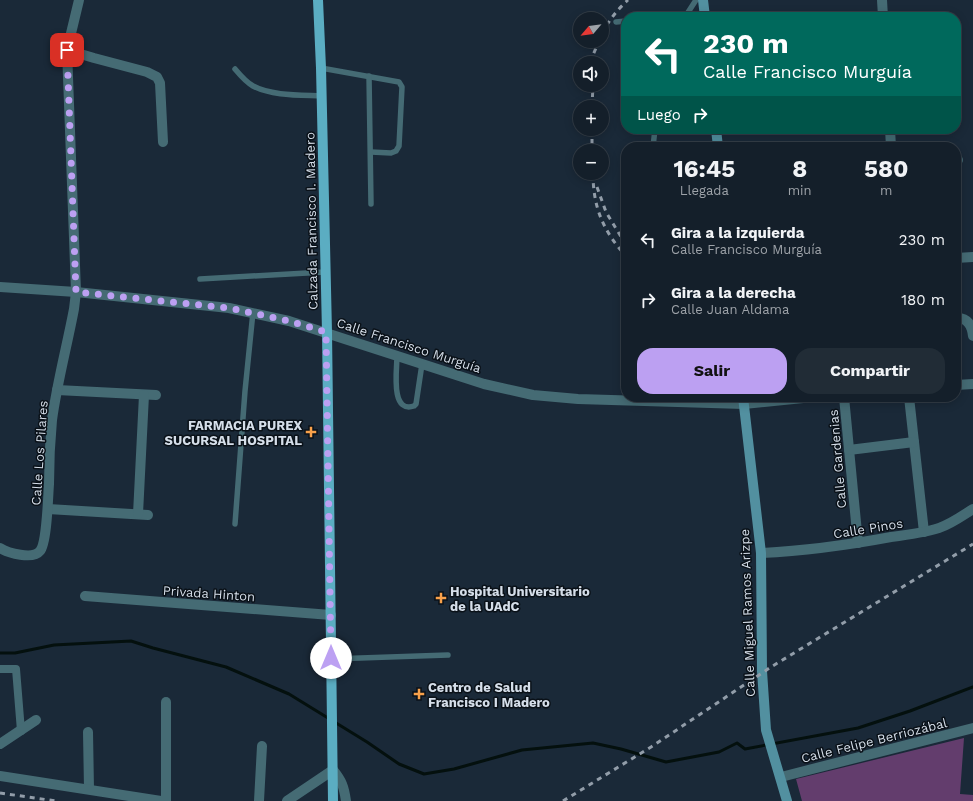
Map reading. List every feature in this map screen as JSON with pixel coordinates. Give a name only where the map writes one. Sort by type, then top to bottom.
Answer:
[{"type":"main road","name":"Calzada Francisco I. Madero","points":[[318,0],[322,96],[333,801]]},
{"type":"main road","points":[[703,0],[704,12]]},
{"type":"main road","name":"Calle Miguel Ramos Arizpe","points":[[744,402],[761,553],[762,671],[766,730],[787,801]]},
{"type":"street","points":[[882,0],[883,12]]},
{"type":"street","name":"Calle Los Pilares","points":[[0,548],[28,556],[36,554],[40,551],[43,543],[48,509],[50,442],[57,390],[74,309],[76,292],[67,50],[76,3]]},
{"type":"street","points":[[67,50],[148,72],[157,77],[160,83],[163,142]]},
{"type":"street","points":[[961,258],[973,257]]},
{"type":"street","name":"Calle Francisco Murguía","points":[[0,287],[76,292],[229,308],[253,312],[326,332],[484,384],[533,395],[578,399],[621,399]]},
{"type":"street","points":[[961,318],[968,322],[972,329],[973,336]]},
{"type":"street","points":[[961,385],[973,384]]},
{"type":"street","points":[[57,390],[156,395]]},
{"type":"street","points":[[48,509],[143,514],[144,394]]},
{"type":"street","name":"Calle Gardenias","points":[[844,402],[858,543]]},
{"type":"street","points":[[910,402],[924,532]]},
{"type":"street","points":[[849,450],[914,442]]},
{"type":"street","name":"Calle Pinos","points":[[761,553],[858,543],[924,532],[940,528],[973,509]]},
{"type":"street","name":"Privada Hinton","points":[[85,596],[331,615]]},
{"type":"street","points":[[0,669],[16,669],[21,731]]},
{"type":"street","points":[[166,702],[166,801]]},
{"type":"street","points":[[0,744],[36,720]]},
{"type":"street","name":"Calle Felipe Berriozábal","points":[[781,777],[973,728]]},
{"type":"street","points":[[88,732],[89,789]]},
{"type":"street","points":[[259,801],[262,746]]},
{"type":"street","points":[[287,801],[333,770],[344,787],[346,801]]},
{"type":"street","points":[[0,776],[161,801]]},
{"type":"lane","points":[[688,12],[696,0]]},
{"type":"lane","points":[[616,22],[621,22]]},
{"type":"lane","points":[[321,68],[395,80],[399,82],[402,87],[399,146],[396,151],[391,153],[371,152]]},
{"type":"lane","points":[[235,69],[252,86],[260,89],[273,92],[322,96]]},
{"type":"lane","points":[[369,76],[372,204]]},
{"type":"lane","points":[[200,279],[325,272]]},
{"type":"lane","points":[[235,524],[245,391],[253,312]]},
{"type":"lane","points":[[397,356],[397,395],[401,405],[406,407],[414,406],[416,404],[422,364]]},
{"type":"lane","points":[[331,658],[448,655]]},
{"type":"shaded area","points":[[964,738],[960,794],[973,795],[973,801],[802,801],[796,779]]},
{"type":"waterway","points":[[0,653],[15,653],[54,645],[131,641],[226,667],[289,694],[367,742],[399,764],[424,774],[454,769],[522,750],[593,743],[621,749],[666,762],[719,752],[737,743],[745,749],[858,728],[910,711],[973,687]]},
{"type":"railway","points":[[609,22],[628,0]]},
{"type":"railway","points":[[593,56],[596,48]]},
{"type":"railway","points":[[592,100],[593,92]]},
{"type":"railway","points":[[592,136],[592,144]]},
{"type":"railway","points":[[593,180],[597,208],[605,228],[621,250]]},
{"type":"railway","points":[[597,187],[606,212],[621,237]]},
{"type":"railway","points":[[563,801],[651,747],[771,667],[973,544]]},
{"type":"railway","points":[[0,793],[56,801]]},
{"type":"place","name":"FARMACIA PUREX SUCURSAL HOSPITAL","points":[[311,432]]},
{"type":"place","name":"Hospital Universitario de la UAdC","points":[[441,598]]},
{"type":"place","name":"Centro de Salud Francisco I Madero","points":[[419,694]]},
{"type":"route","points":[[67,50],[76,292],[229,308],[253,312],[326,332],[331,658]]}]
